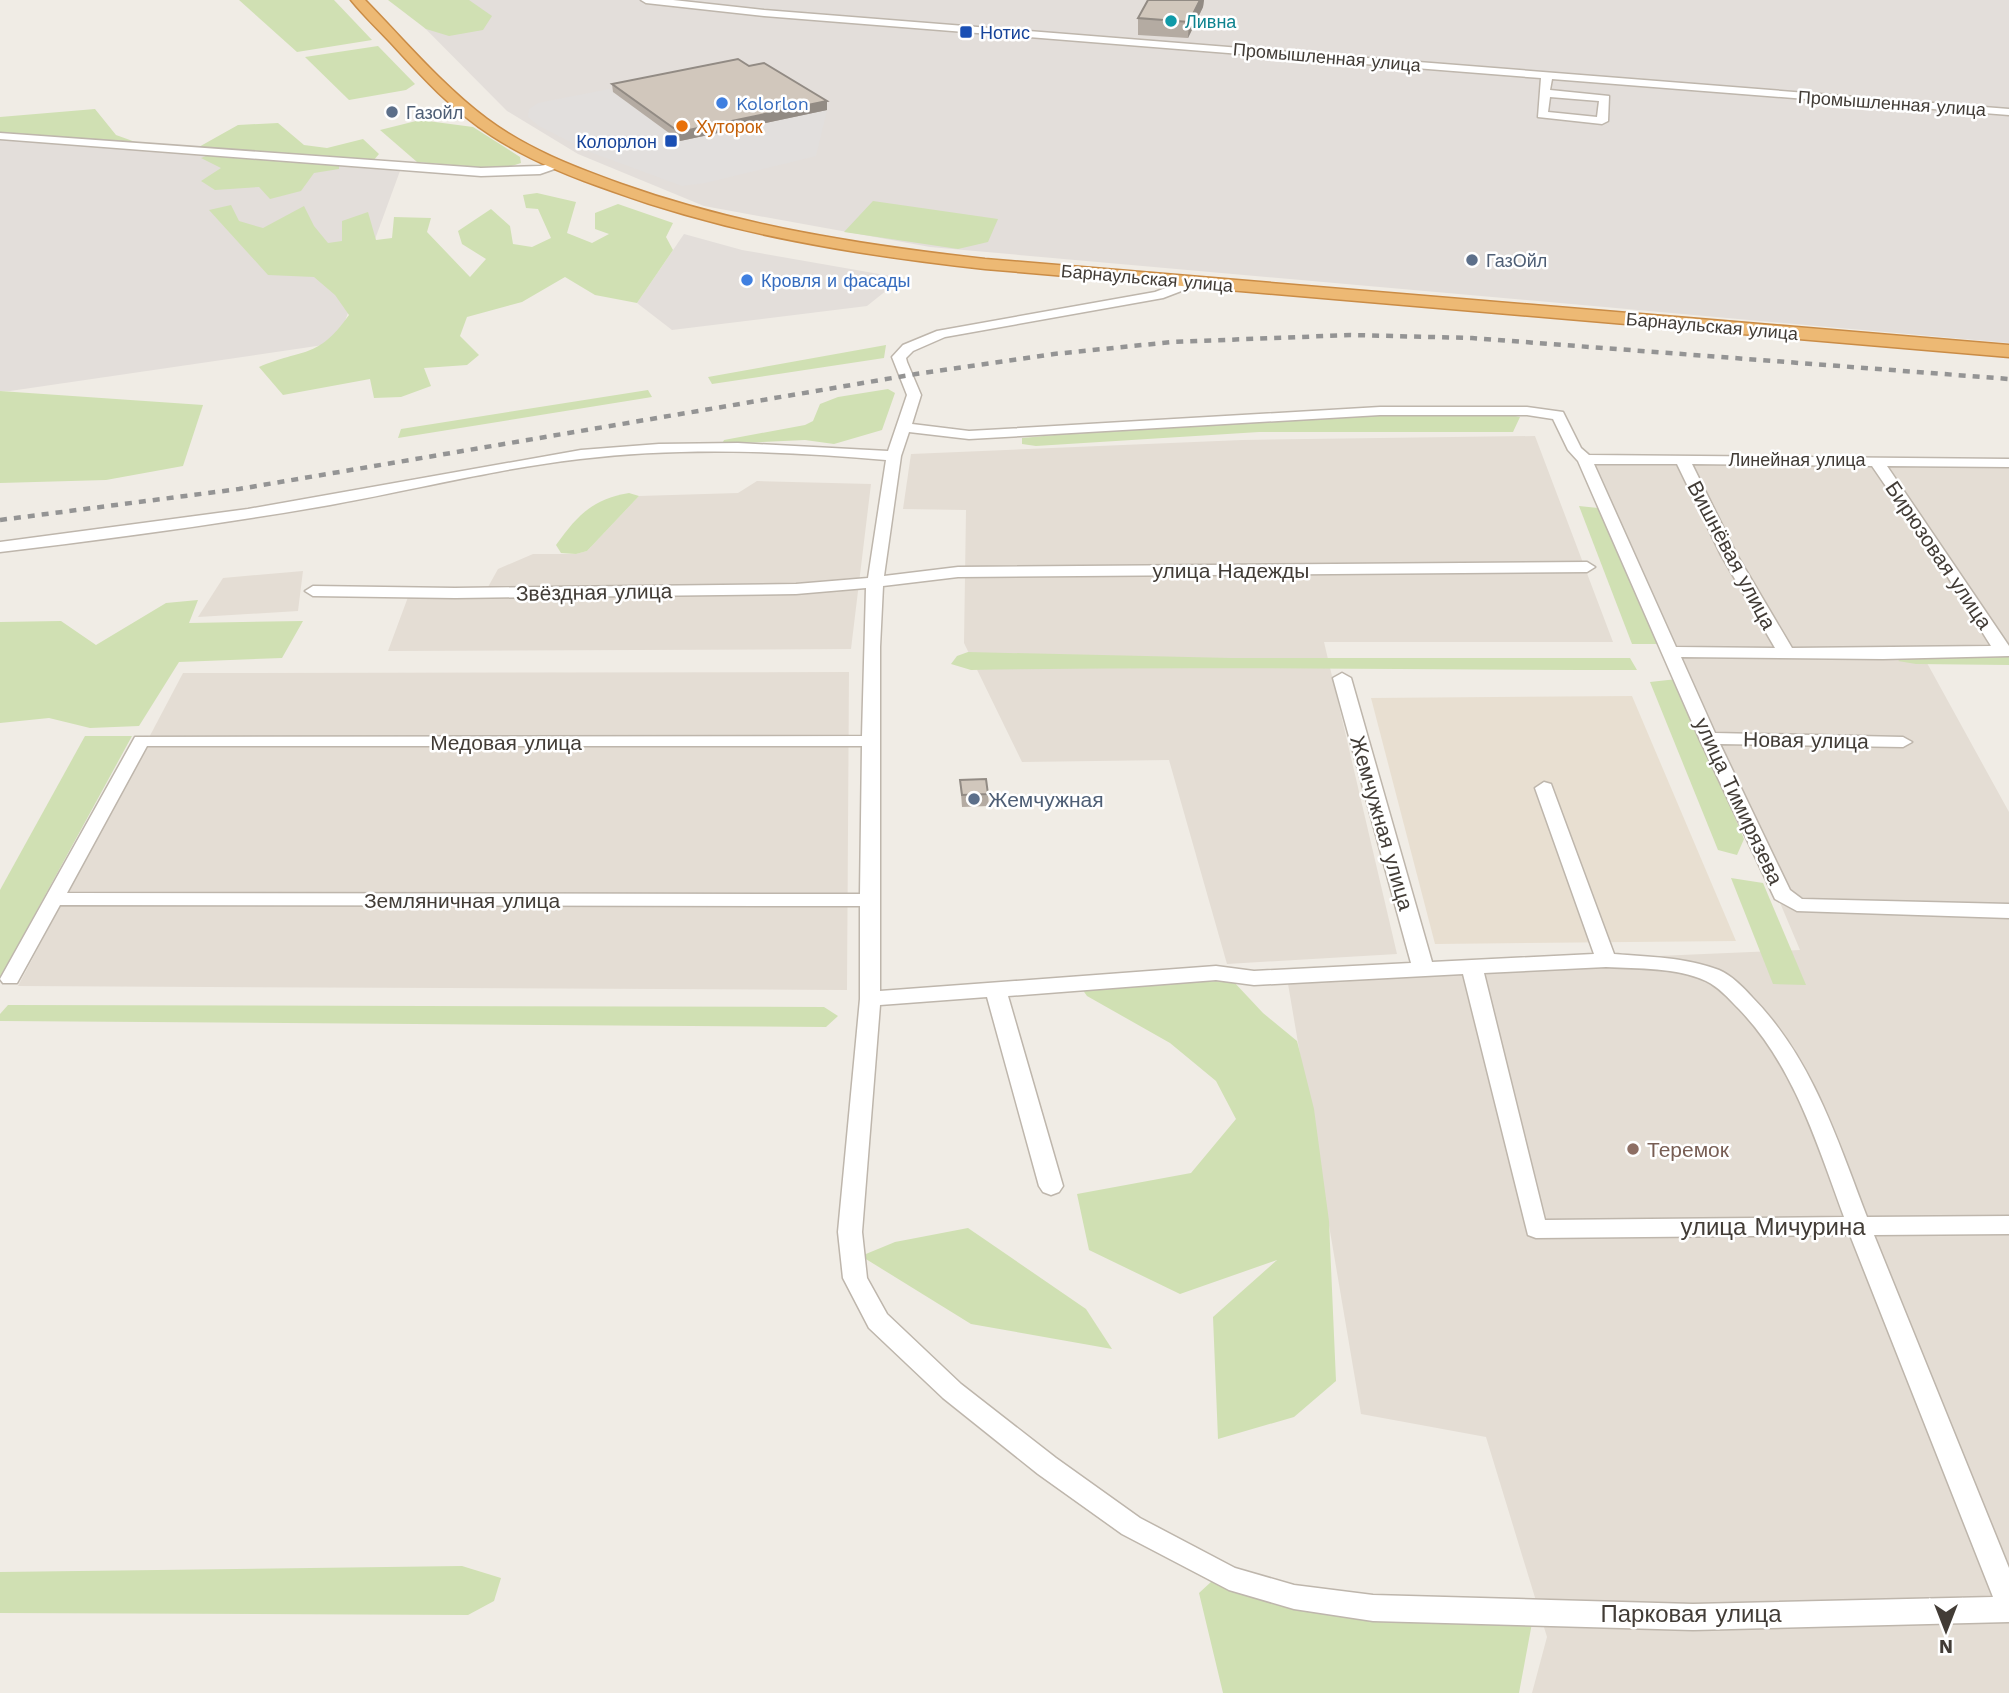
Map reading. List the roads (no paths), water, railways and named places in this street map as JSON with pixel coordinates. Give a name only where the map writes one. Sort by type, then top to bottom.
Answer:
[{"type":"highway","name":"Барнаульская улица","points":[[358,0],[470,112],[521,147],[560,165],[670,206],[815,241],[972,262],[2009,351]]},
{"type":"street","name":"Промышленная улица","points":[[646,0],[753,12],[2009,112]]},
{"type":"street","points":[[1545,93],[1605,98],[1602,121],[1542,116],[1547,75]]},
{"type":"street","points":[[0,136],[481,172],[540,170],[560,165]]},
{"type":"street","name":"Парковая улица","points":[[1192,282],[1158,295],[942,334],[908,348],[899,357],[900,365],[913,387],[914,396],[894,456],[875,582],[871,647],[870,999],[850,1232],[855,1278],[878,1321],[951,1391],[1047,1466],[1131,1526],[1229,1578],[1294,1597],[1373,1608],[1693,1617],[2009,1609]]},
{"type":"street","name":"улица Тимирязева","points":[[903,427],[969,435],[1366,412],[1527,411],[1558,415],[1575,450],[1585,459],[1708,738],[1782,894],[1797,905],[2009,911]]},
{"type":"street","points":[[0,547],[152,530],[332,499],[505,464],[583,454],[648,449],[730,448],[821,449],[894,456]]},
{"type":"street","name":"Вишнёвая улица","points":[[1681,458],[1729,555],[1785,651]]},
{"type":"street","name":"Линейная улица","points":[[1585,459],[2009,463]]},
{"type":"street","name":"Бирюзовая улица","points":[[1875,460],[2006,651]]},
{"type":"street","name":"улица Надежды","points":[[875,582],[958,572],[1587,567]]},
{"type":"street","name":"Звёздная улица","points":[[313,591],[368,594],[644,592],[796,589],[875,582]]},
{"type":"street","points":[[1670,652],[1883,654],[2006,651]]},
{"type":"street","name":"Жемчужная улица","points":[[1342,678],[1423,968]]},
{"type":"street","name":"Новая улица","points":[[1708,738],[1903,742]]},
{"type":"street","name":"Медовая улица","points":[[53,899],[141,741],[870,741]]},
{"type":"street","points":[[1544,788],[1606,960]]},
{"type":"street","points":[[10,978],[53,899]]},
{"type":"street","name":"Земляничная улица","points":[[53,899],[871,900]]},
{"type":"street","points":[[870,999],[1216,973],[1254,978],[1606,960],[1680,966],[1714,976],[1734,991],[1763,1021],[1809,1094],[1887,1301],[2009,1602]]},
{"type":"street","name":"улица Мичурина","points":[[1472,967],[1536,1229],[2009,1225]]},
{"type":"street","points":[[996,991],[1051,1186]]},
{"type":"railway","points":[[0,520],[239,489],[916,374],[1054,354],[1172,342],[1351,335],[1472,338],[2009,379]]},
{"type":"place","name":"Ливна","points":[[1171,21]]},
{"type":"place","name":"Нотис","points":[[966,32]]},
{"type":"place","name":"Kolorlon","points":[[722,103]]},
{"type":"place","name":"Газойл","points":[[392,112]]},
{"type":"place","name":"Хуторок","points":[[682,126]]},
{"type":"place","name":"Колорлон","points":[[671,141]]},
{"type":"place","name":"ГазОйл","points":[[1472,260]]},
{"type":"place","name":"Кровля и фасады","points":[[747,280]]},
{"type":"place","name":"Жемчужная","points":[[974,799]]},
{"type":"place","name":"Теремок","points":[[1633,1149]]}]
